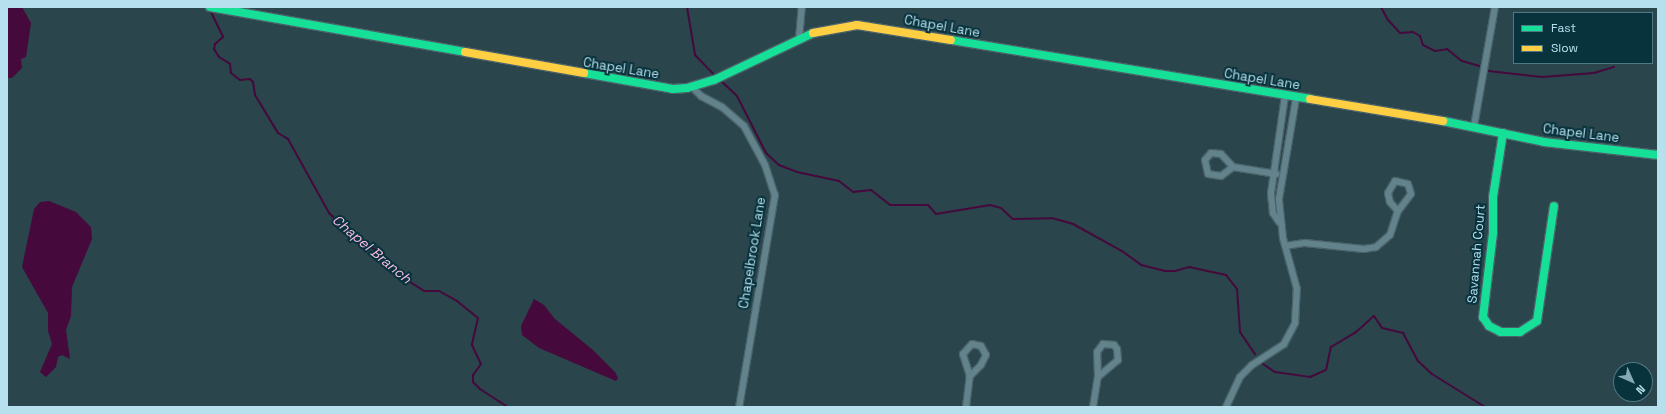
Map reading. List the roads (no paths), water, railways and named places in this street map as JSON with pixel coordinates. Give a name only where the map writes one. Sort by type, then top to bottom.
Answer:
[{"type":"street","name":"Chapel Lane","points":[[210,7],[641,85],[673,89],[692,87],[714,80],[799,39],[830,28],[857,26],[1474,126],[1577,147],[1658,155]]},
{"type":"street","points":[[799,39],[802,7]]},
{"type":"street","points":[[1474,126],[1495,7]]},
{"type":"street","name":"Chapelbrook Lane","points":[[692,87],[700,96],[722,107],[744,126],[765,165],[775,195],[739,407]]},
{"type":"street","points":[[1280,224],[1272,207],[1274,174],[1285,96]]},
{"type":"street","points":[[1226,407],[1240,377],[1252,366],[1279,349],[1292,331],[1297,315],[1297,289],[1280,224],[1279,199],[1296,98]]},
{"type":"street","name":"Savannah Court","points":[[1503,133],[1493,197],[1493,233],[1483,317],[1489,326],[1501,332],[1520,332],[1537,321],[1554,206]]},
{"type":"street","points":[[1234,167],[1221,176],[1212,176],[1205,170],[1205,160],[1211,154],[1216,153],[1225,157],[1234,167],[1282,174]]},
{"type":"street","points":[[1285,246],[1305,243],[1358,248],[1376,247],[1390,235],[1398,211],[1411,194],[1408,184],[1400,180],[1391,184],[1388,193],[1390,202],[1398,211]]},
{"type":"street","points":[[966,407],[970,376],[964,354],[968,346],[977,344],[984,350],[986,355],[981,365],[970,376]]},
{"type":"street","points":[[1093,407],[1098,377],[1097,352],[1103,344],[1114,345],[1117,349],[1118,360],[1098,377]]},
{"type":"waterway","points":[[687,7],[695,55],[715,76]]},
{"type":"waterway","points":[[1381,7],[1388,20],[1400,33],[1413,32],[1420,36],[1423,45],[1435,51],[1447,49],[1462,61],[1479,66]]},
{"type":"waterway","name":"Chapel Branch","points":[[210,10],[223,37],[215,44],[214,49],[219,57],[230,64],[231,73],[240,80],[250,79],[253,82],[255,95],[278,133],[288,139],[329,213],[347,230],[369,244],[397,274],[424,291],[439,291],[457,301],[478,318],[472,345],[481,364],[473,375],[473,382],[480,389],[508,407]]},
{"type":"waterway","points":[[1489,71],[1542,77],[1594,73],[1614,67]]},
{"type":"waterway","points":[[720,80],[737,96],[766,153],[779,165],[797,172],[839,181],[853,192],[871,190],[890,205],[928,205],[936,214],[990,205],[1001,208],[1013,219],[1052,218],[1073,224],[1122,251],[1141,265],[1165,271],[1175,271],[1189,267],[1226,275],[1237,289],[1240,332],[1255,354]]},
{"type":"waterway","points":[[1263,364],[1275,372],[1310,377],[1326,370],[1331,347],[1356,332],[1374,316],[1382,328],[1403,333],[1418,361],[1432,374],[1485,407]]}]
